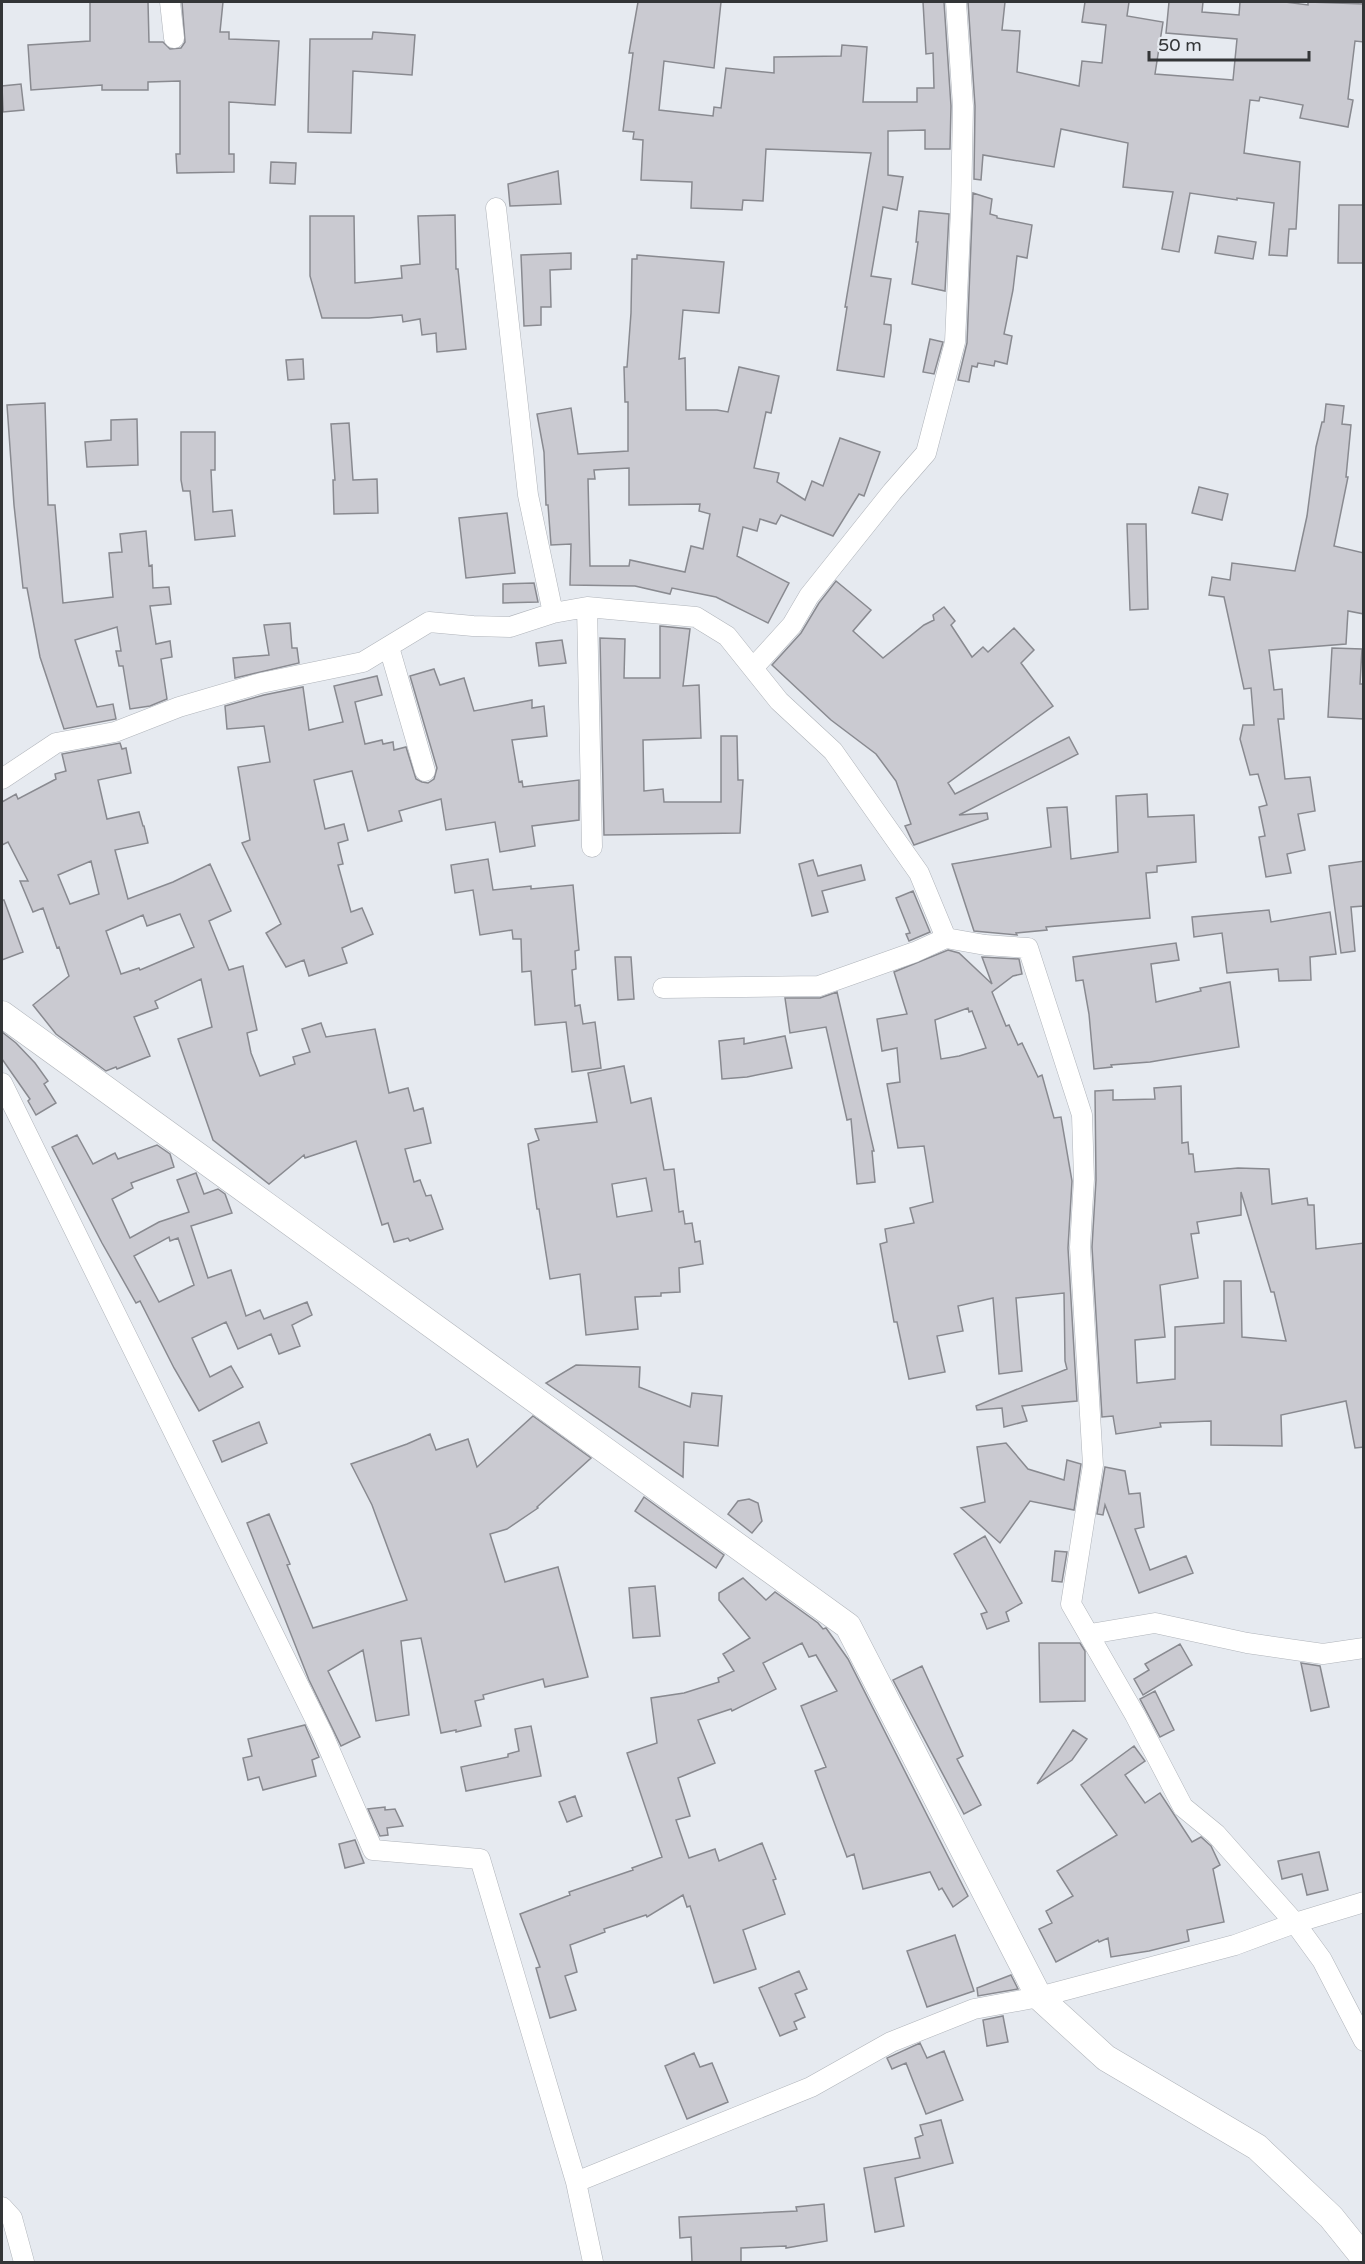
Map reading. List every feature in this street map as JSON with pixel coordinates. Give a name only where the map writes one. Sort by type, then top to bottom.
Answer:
[{"type":"street","points":[[170,2],[174,38]]},
{"type":"street","points":[[753,668],[792,626],[809,596],[926,453],[955,342],[963,106],[956,2]]},
{"type":"street","points":[[496,208],[528,495],[553,613]]},
{"type":"street","points":[[587,607],[592,847]]},
{"type":"street","points":[[2,779],[56,743],[115,732],[179,707],[261,683],[363,662],[429,622],[473,627],[510,627],[553,613],[587,607],[696,617],[727,636],[779,701],[833,751],[919,873],[946,938]]},
{"type":"street","points":[[389,647],[425,771]]},
{"type":"street","points":[[663,988],[819,986],[915,952],[946,938],[985,945],[1028,948],[1082,1116],[1084,1179],[1080,1248],[1093,1465],[1071,1604],[1090,1634],[1183,1807],[1216,1834],[1295,1923],[1322,1960],[1364,2041]]},
{"type":"street","points":[[2,1014],[848,1626],[1039,1997],[1106,2058],[1257,2147],[1331,2217],[1364,2258]]},
{"type":"street","points":[[2,1083],[323,1734],[373,1850],[480,1859],[576,2182],[593,2262]]},
{"type":"street","points":[[1090,1634],[1155,1623],[1247,1643],[1323,1654],[1364,1648]]},
{"type":"street","points":[[576,2182],[811,2087],[891,2042],[974,2009],[1039,1997],[1235,1945],[1295,1923],[1364,1902]]},
{"type":"street","points":[[2,2206],[12,2218],[24,2262]]},
{"type":"building","points":[[90,2],[148,2],[149,42],[163,42],[170,49],[181,48],[185,42],[182,2],[223,2],[220,32],[229,32],[229,39],[279,41],[275,105],[229,102],[229,154],[234,154],[234,172],[177,173],[176,154],[180,154],[180,81],[148,82],[148,90],[102,90],[102,85],[31,90],[28,45],[90,41]]},
{"type":"building","points":[[638,2],[721,2],[714,68],[664,61],[659,110],[713,116],[714,107],[721,108],[726,68],[774,73],[774,57],[841,56],[842,45],[867,47],[863,102],[917,102],[917,88],[934,88],[933,53],[926,54],[923,2],[944,2],[951,106],[950,149],[925,149],[925,130],[888,131],[888,175],[903,177],[897,210],[883,207],[871,276],[891,279],[884,324],[891,325],[891,331],[884,377],[837,370],[847,307],[845,307],[871,153],[766,149],[763,201],[743,200],[742,210],[691,208],[692,182],[641,180],[643,140],[633,139],[634,132],[623,131],[633,53],[629,53]]},
{"type":"building","points":[[968,2],[1005,2],[1002,30],[1020,31],[1017,72],[1079,86],[1082,61],[1102,63],[1106,25],[1082,22],[1085,2],[1129,2],[1127,16],[1163,22],[1155,74],[1233,80],[1237,39],[1166,33],[1169,2],[1203,2],[1202,12],[1239,15],[1240,2],[1285,2],[1308,5],[1308,2],[1364,4],[1364,42],[1355,41],[1348,99],[1353,100],[1348,127],[1300,118],[1303,105],[1260,97],[1259,101],[1250,100],[1244,153],[1300,162],[1296,229],[1289,229],[1287,256],[1269,255],[1274,203],[1190,193],[1179,252],[1162,249],[1173,192],[1123,187],[1128,143],[1061,129],[1054,167],[983,155],[981,180],[974,179],[975,106]]},
{"type":"building","points":[[373,32],[415,35],[412,75],[353,71],[351,133],[308,132],[310,39],[372,39]]},
{"type":"building","points":[[21,84],[24,110],[3,112],[2,86]]},
{"type":"building","points":[[271,162],[296,163],[295,184],[270,183]]},
{"type":"building","points":[[558,171],[561,204],[510,206],[508,184]]},
{"type":"building","points":[[973,193],[992,199],[990,214],[997,218],[1032,225],[1027,258],[1017,256],[1004,334],[1012,336],[1007,364],[995,361],[994,366],[978,363],[977,367],[972,366],[969,382],[958,380],[967,343]]},
{"type":"building","points":[[1339,205],[1364,205],[1364,263],[1338,263]]},
{"type":"building","points":[[919,211],[949,214],[945,291],[912,284],[918,242],[916,242]]},
{"type":"building","points":[[455,215],[456,269],[458,269],[466,349],[437,352],[436,333],[422,335],[420,319],[403,322],[402,315],[322,318],[310,276],[310,216],[354,216],[355,283],[402,278],[401,266],[420,264],[418,216]]},
{"type":"building","points":[[1218,236],[1256,242],[1253,259],[1215,253]]},
{"type":"building","points":[[571,253],[571,269],[550,270],[551,307],[541,307],[541,325],[524,326],[521,255]]},
{"type":"building","points":[[637,255],[724,262],[719,313],[683,310],[679,359],[685,358],[686,410],[728,412],[739,367],[779,376],[771,413],[766,412],[754,468],[779,473],[777,482],[805,500],[812,481],[823,486],[840,438],[880,452],[864,496],[859,494],[833,536],[781,515],[776,524],[760,519],[757,531],[743,527],[737,556],[789,583],[768,623],[716,597],[672,588],[670,594],[635,586],[570,585],[571,544],[551,545],[548,505],[546,505],[544,452],[537,414],[571,408],[578,454],[628,451],[628,402],[625,402],[624,367],[627,367],[631,313],[632,259],[637,259]],"holes":[[[629,468],[629,505],[700,504],[699,511],[710,514],[703,549],[691,546],[685,572],[630,560],[629,566],[590,566],[588,479],[595,479],[594,470]]]},
{"type":"building","points":[[930,339],[943,342],[934,374],[923,372]]},
{"type":"building","points":[[303,359],[304,379],[288,380],[286,360]]},
{"type":"building","points":[[45,403],[48,505],[55,505],[63,603],[113,597],[109,553],[122,552],[120,534],[146,531],[149,566],[152,565],[153,588],[169,587],[171,604],[150,606],[156,644],[170,641],[172,657],[161,659],[167,699],[150,706],[130,709],[123,666],[119,666],[116,651],[121,651],[117,627],[75,640],[97,707],[113,704],[116,719],[64,729],[40,657],[27,588],[23,588],[7,405]]},
{"type":"building","points":[[1326,404],[1344,406],[1342,424],[1351,425],[1346,477],[1348,477],[1334,546],[1364,553],[1364,614],[1348,611],[1346,644],[1269,650],[1274,690],[1282,689],[1284,719],[1278,719],[1285,779],[1310,777],[1315,811],[1298,814],[1305,850],[1287,854],[1291,873],[1266,877],[1259,837],[1265,836],[1259,807],[1267,805],[1258,774],[1250,775],[1240,739],[1243,725],[1254,725],[1251,688],[1244,689],[1224,597],[1209,595],[1212,577],[1230,580],[1232,563],[1295,571],[1307,516],[1316,447],[1322,422],[1324,422]]},
{"type":"building","points":[[137,419],[138,465],[87,467],[85,442],[111,440],[111,420]]},
{"type":"building","points":[[349,423],[353,480],[377,479],[378,513],[334,514],[333,480],[335,480],[331,424]]},
{"type":"building","points":[[181,432],[215,432],[215,470],[211,470],[213,512],[232,510],[235,536],[195,540],[190,491],[183,491],[181,480]]},
{"type":"building","points":[[1199,487],[1228,494],[1222,520],[1192,513]]},
{"type":"building","points":[[507,513],[515,573],[466,578],[459,518]]},
{"type":"building","points":[[1127,524],[1146,524],[1148,609],[1130,610]]},
{"type":"building","points":[[836,581],[871,610],[853,631],[883,658],[924,625],[934,620],[933,615],[944,607],[955,621],[951,625],[972,657],[983,647],[988,652],[1014,628],[1034,650],[1021,663],[1053,706],[948,783],[955,794],[1069,737],[1078,754],[959,815],[987,813],[988,819],[914,845],[905,826],[911,824],[896,781],[876,754],[831,720],[772,665],[801,633],[819,603]]},
{"type":"building","points":[[534,583],[538,602],[503,603],[503,584]]},
{"type":"building","points":[[290,623],[292,648],[297,648],[299,663],[235,678],[233,658],[269,655],[264,625]]},
{"type":"building","points":[[660,626],[690,629],[683,686],[699,685],[701,738],[643,740],[644,791],[663,789],[664,802],[721,802],[721,736],[737,736],[738,780],[743,780],[740,833],[604,835],[600,638],[625,639],[624,678],[660,678]]},
{"type":"building","points":[[562,640],[566,663],[539,666],[536,643]]},
{"type":"building","points":[[1332,648],[1362,649],[1360,684],[1364,684],[1364,719],[1328,717]]},
{"type":"building","points":[[434,669],[440,685],[464,678],[474,711],[532,700],[532,708],[544,706],[547,736],[512,740],[519,782],[522,781],[523,787],[579,780],[579,820],[532,826],[535,846],[500,852],[495,822],[446,830],[441,799],[399,811],[402,821],[368,831],[352,771],[314,780],[325,829],[344,824],[348,840],[338,843],[343,864],[338,865],[351,912],[362,908],[373,934],[342,948],[347,963],[309,976],[304,960],[286,967],[266,933],[281,924],[242,843],[250,840],[238,767],[270,762],[264,726],[227,729],[225,706],[303,687],[309,730],[343,722],[334,686],[377,676],[382,695],[355,702],[365,744],[382,740],[383,744],[393,742],[394,750],[406,747],[416,779],[428,783],[434,779],[437,768],[410,676]]},
{"type":"building","points":[[120,743],[122,749],[126,748],[131,773],[98,780],[107,819],[139,812],[144,826],[148,843],[115,850],[128,899],[173,882],[210,864],[231,911],[209,921],[229,970],[243,966],[257,1030],[247,1033],[251,1053],[260,1076],[295,1064],[293,1057],[310,1052],[302,1029],[321,1023],[326,1037],[375,1029],[389,1093],[408,1088],[414,1111],[423,1108],[431,1143],[405,1149],[414,1182],[420,1180],[426,1196],[431,1195],[443,1229],[410,1241],[408,1238],[394,1242],[388,1223],[382,1225],[356,1141],[305,1158],[304,1155],[269,1184],[213,1140],[178,1039],[212,1027],[201,979],[155,1001],[158,1008],[134,1017],[150,1056],[117,1069],[116,1067],[106,1071],[56,1034],[33,1005],[69,976],[43,908],[33,912],[20,881],[28,881],[8,842],[2,845],[2,802],[16,794],[18,799],[56,779],[55,774],[66,771],[62,754]],"holes":[[[91,861],[99,894],[70,904],[58,875]],[[180,914],[194,947],[140,970],[139,968],[121,974],[106,931],[143,915],[147,926]]]},
{"type":"building","points":[[1147,794],[1148,817],[1194,815],[1196,862],[1157,866],[1157,872],[1146,873],[1150,918],[1046,927],[1047,930],[1016,933],[1017,935],[974,931],[952,864],[1051,847],[1047,808],[1067,807],[1071,859],[1118,852],[1116,796]]},
{"type":"building","points":[[488,859],[493,890],[573,885],[579,950],[575,951],[576,969],[572,970],[575,1006],[580,1005],[583,1024],[595,1022],[601,1068],[572,1072],[566,1022],[535,1025],[531,971],[522,972],[521,939],[513,939],[512,930],[480,935],[473,890],[455,893],[451,865]]},
{"type":"building","points":[[813,860],[818,876],[861,865],[865,880],[822,891],[828,912],[812,916],[799,864]]},
{"type":"building","points":[[1364,861],[1364,906],[1351,907],[1355,951],[1341,953],[1329,866]]},
{"type":"building","points":[[913,891],[930,932],[909,941],[906,934],[910,933],[896,898]]},
{"type":"building","points":[[2,900],[4,900],[23,952],[2,960]]},
{"type":"building","points":[[1269,910],[1271,922],[1330,912],[1336,954],[1310,957],[1311,980],[1279,981],[1278,969],[1227,973],[1222,933],[1194,937],[1192,917]]},
{"type":"building","points":[[1176,943],[1179,960],[1151,964],[1156,1002],[1201,991],[1200,988],[1230,982],[1239,1047],[1094,1069],[1083,980],[1076,981],[1073,957]]},
{"type":"building","points":[[948,950],[959,953],[992,984],[982,957],[1019,959],[1022,974],[1013,976],[992,992],[1006,1026],[1009,1025],[1018,1045],[1022,1043],[1038,1077],[1042,1075],[1054,1118],[1061,1117],[1072,1181],[1068,1248],[1077,1401],[1022,1406],[1027,1421],[1004,1427],[1002,1408],[977,1410],[976,1406],[1067,1369],[1064,1293],[1016,1298],[1022,1371],[999,1374],[993,1298],[958,1306],[963,1331],[937,1336],[945,1372],[909,1379],[897,1322],[894,1322],[880,1244],[887,1242],[885,1229],[914,1223],[910,1208],[933,1202],[924,1146],[898,1148],[887,1084],[900,1082],[897,1048],[882,1051],[877,1019],[907,1014],[894,972]],"holes":[[[968,1008],[969,1012],[972,1011],[986,1048],[941,1059],[935,1020]]]},
{"type":"building","points":[[615,957],[631,957],[634,999],[618,1000]]},
{"type":"building","points":[[837,992],[874,1151],[872,1151],[875,1182],[857,1184],[851,1119],[847,1120],[826,1027],[790,1033],[785,998],[820,998]]},
{"type":"building","points":[[2,1032],[35,1063],[48,1081],[44,1084],[56,1103],[36,1115],[28,1101],[30,1099],[2,1059]]},
{"type":"building","points":[[785,1036],[792,1068],[747,1077],[722,1079],[719,1041],[744,1038],[744,1044]]},
{"type":"building","points":[[624,1066],[631,1103],[651,1098],[664,1170],[674,1169],[679,1212],[683,1211],[685,1224],[692,1223],[695,1242],[700,1241],[703,1264],[679,1268],[680,1292],[661,1293],[661,1296],[635,1297],[638,1329],[586,1335],[580,1274],[550,1279],[528,1144],[539,1140],[535,1129],[597,1122],[588,1073]],"holes":[[[646,1178],[652,1211],[617,1217],[612,1184]]]},
{"type":"building","points":[[1181,1086],[1182,1143],[1188,1142],[1189,1154],[1193,1154],[1195,1172],[1238,1168],[1269,1169],[1272,1204],[1307,1198],[1308,1205],[1314,1205],[1316,1249],[1364,1243],[1364,1447],[1355,1448],[1346,1401],[1281,1415],[1282,1446],[1211,1445],[1211,1421],[1160,1423],[1161,1427],[1116,1434],[1113,1416],[1102,1417],[1092,1247],[1096,1180],[1095,1091],[1113,1090],[1113,1100],[1155,1099],[1154,1088]],"holes":[[[1241,1192],[1271,1292],[1274,1292],[1286,1341],[1242,1337],[1241,1281],[1224,1281],[1224,1323],[1175,1327],[1175,1379],[1137,1383],[1135,1340],[1165,1337],[1160,1285],[1198,1278],[1191,1234],[1199,1233],[1197,1222],[1241,1215]]]},
{"type":"building","points":[[77,1135],[93,1164],[115,1153],[118,1159],[157,1145],[170,1154],[174,1167],[131,1183],[133,1188],[112,1199],[130,1238],[159,1222],[189,1212],[177,1180],[196,1173],[204,1194],[218,1189],[225,1194],[232,1213],[191,1226],[208,1278],[231,1270],[246,1316],[260,1310],[264,1319],[307,1302],[312,1315],[292,1325],[300,1346],[279,1354],[271,1334],[238,1349],[226,1322],[192,1338],[210,1377],[231,1366],[243,1387],[199,1411],[140,1301],[136,1303],[102,1243],[52,1147]],"holes":[[[169,1237],[170,1241],[178,1238],[194,1285],[159,1302],[134,1256]]]},
{"type":"building","points":[[576,1365],[640,1367],[639,1387],[690,1407],[692,1393],[722,1396],[718,1446],[684,1442],[683,1477],[546,1383]]},
{"type":"building","points":[[533,1416],[591,1458],[538,1508],[507,1529],[490,1534],[505,1582],[558,1567],[588,1677],[545,1687],[543,1679],[483,1695],[484,1699],[475,1701],[481,1726],[441,1733],[421,1638],[401,1641],[409,1715],[376,1721],[363,1650],[328,1671],[360,1737],[341,1746],[309,1680],[247,1523],[269,1514],[313,1628],[407,1600],[372,1505],[351,1464],[430,1434],[436,1450],[468,1439],[477,1467]]},
{"type":"building","points":[[259,1422],[267,1443],[222,1462],[213,1441]]},
{"type":"building","points":[[1006,1443],[1028,1469],[1064,1480],[1067,1460],[1081,1464],[1074,1510],[1030,1501],[1000,1543],[961,1508],[985,1502],[977,1447]]},
{"type":"building","points":[[1105,1467],[1125,1471],[1129,1494],[1140,1493],[1144,1527],[1135,1529],[1150,1570],[1186,1556],[1193,1573],[1139,1593],[1105,1505],[1103,1515],[1097,1514]]},
{"type":"building","points":[[644,1497],[724,1555],[716,1568],[635,1511]]},
{"type":"building","points":[[749,1499],[758,1503],[762,1521],[752,1533],[728,1514],[738,1501]]},
{"type":"building","points":[[985,1536],[1022,1603],[1006,1612],[1009,1621],[987,1629],[981,1614],[987,1612],[954,1554]]},
{"type":"building","points":[[1055,1551],[1067,1552],[1062,1582],[1052,1581]]},
{"type":"building","points":[[743,1578],[766,1600],[775,1592],[823,1629],[826,1628],[848,1659],[968,1896],[953,1907],[942,1888],[939,1890],[930,1872],[863,1889],[854,1854],[847,1857],[815,1771],[826,1767],[801,1706],[837,1691],[816,1655],[809,1657],[802,1643],[763,1663],[776,1689],[732,1711],[731,1709],[698,1720],[715,1763],[678,1778],[690,1816],[676,1820],[689,1858],[715,1849],[719,1861],[762,1843],[776,1879],[773,1880],[785,1914],[743,1930],[756,1969],[714,1983],[690,1906],[687,1907],[683,1895],[647,1917],[646,1915],[604,1929],[605,1932],[570,1945],[577,1972],[565,1976],[576,2010],[550,2018],[536,1968],[540,1967],[520,1914],[570,1895],[569,1892],[633,1870],[632,1868],[662,1857],[627,1753],[657,1743],[651,1698],[684,1693],[719,1682],[718,1678],[734,1671],[723,1654],[750,1638],[719,1600],[719,1593]]},
{"type":"building","points":[[655,1586],[660,1636],[633,1638],[629,1588]]},
{"type":"building","points":[[1039,1643],[1080,1643],[1085,1651],[1085,1701],[1040,1702]]},
{"type":"building","points":[[1180,1644],[1192,1665],[1143,1695],[1134,1679],[1149,1670],[1145,1664]]},
{"type":"building","points":[[1301,1663],[1320,1666],[1329,1707],[1311,1711]]},
{"type":"building","points":[[922,1666],[963,1756],[957,1759],[981,1805],[964,1814],[893,1680]]},
{"type":"building","points":[[1155,1691],[1174,1730],[1160,1737],[1140,1699]]},
{"type":"building","points":[[305,1725],[319,1757],[312,1760],[316,1776],[263,1790],[259,1777],[248,1780],[243,1758],[252,1756],[248,1739]]},
{"type":"building","points":[[531,1726],[541,1776],[466,1791],[461,1767],[508,1757],[508,1754],[519,1751],[515,1729]]},
{"type":"building","points":[[1073,1730],[1087,1739],[1072,1760],[1037,1784]]},
{"type":"building","points":[[1134,1746],[1145,1761],[1125,1775],[1145,1803],[1160,1793],[1192,1842],[1201,1837],[1211,1846],[1220,1865],[1213,1869],[1224,1922],[1187,1930],[1189,1941],[1111,1957],[1108,1938],[1099,1942],[1098,1940],[1056,1962],[1039,1929],[1052,1923],[1046,1911],[1073,1896],[1057,1871],[1117,1835],[1081,1785]]},
{"type":"building","points":[[575,1796],[582,1816],[567,1822],[559,1802]]},
{"type":"building","points":[[385,1807],[385,1810],[395,1809],[403,1826],[387,1828],[388,1835],[380,1836],[368,1809]]},
{"type":"building","points":[[355,1840],[364,1863],[345,1868],[339,1844]]},
{"type":"building","points":[[1319,1852],[1328,1890],[1307,1895],[1302,1874],[1282,1879],[1278,1861]]},
{"type":"building","points":[[955,1935],[974,1991],[927,2007],[907,1951]]},
{"type":"building","points":[[799,1971],[807,1989],[795,1994],[805,2017],[794,2022],[797,2029],[780,2036],[759,1988]]},
{"type":"building","points":[[1011,1975],[1018,1989],[978,1996],[977,1988]]},
{"type":"building","points":[[1003,2016],[1008,2042],[987,2046],[983,2020]]},
{"type":"building","points":[[920,2043],[927,2058],[944,2051],[963,2100],[926,2114],[906,2063],[892,2069],[887,2058]]},
{"type":"building","points":[[694,2053],[700,2067],[712,2063],[728,2102],[687,2119],[665,2066]]},
{"type":"building","points":[[941,2120],[953,2163],[895,2178],[904,2226],[875,2232],[864,2168],[920,2158],[915,2138],[923,2135],[920,2125]]},
{"type":"building","points":[[824,2204],[827,2241],[786,2248],[786,2246],[741,2248],[741,2262],[692,2262],[691,2237],[680,2238],[679,2217],[797,2211],[796,2207]]}]
